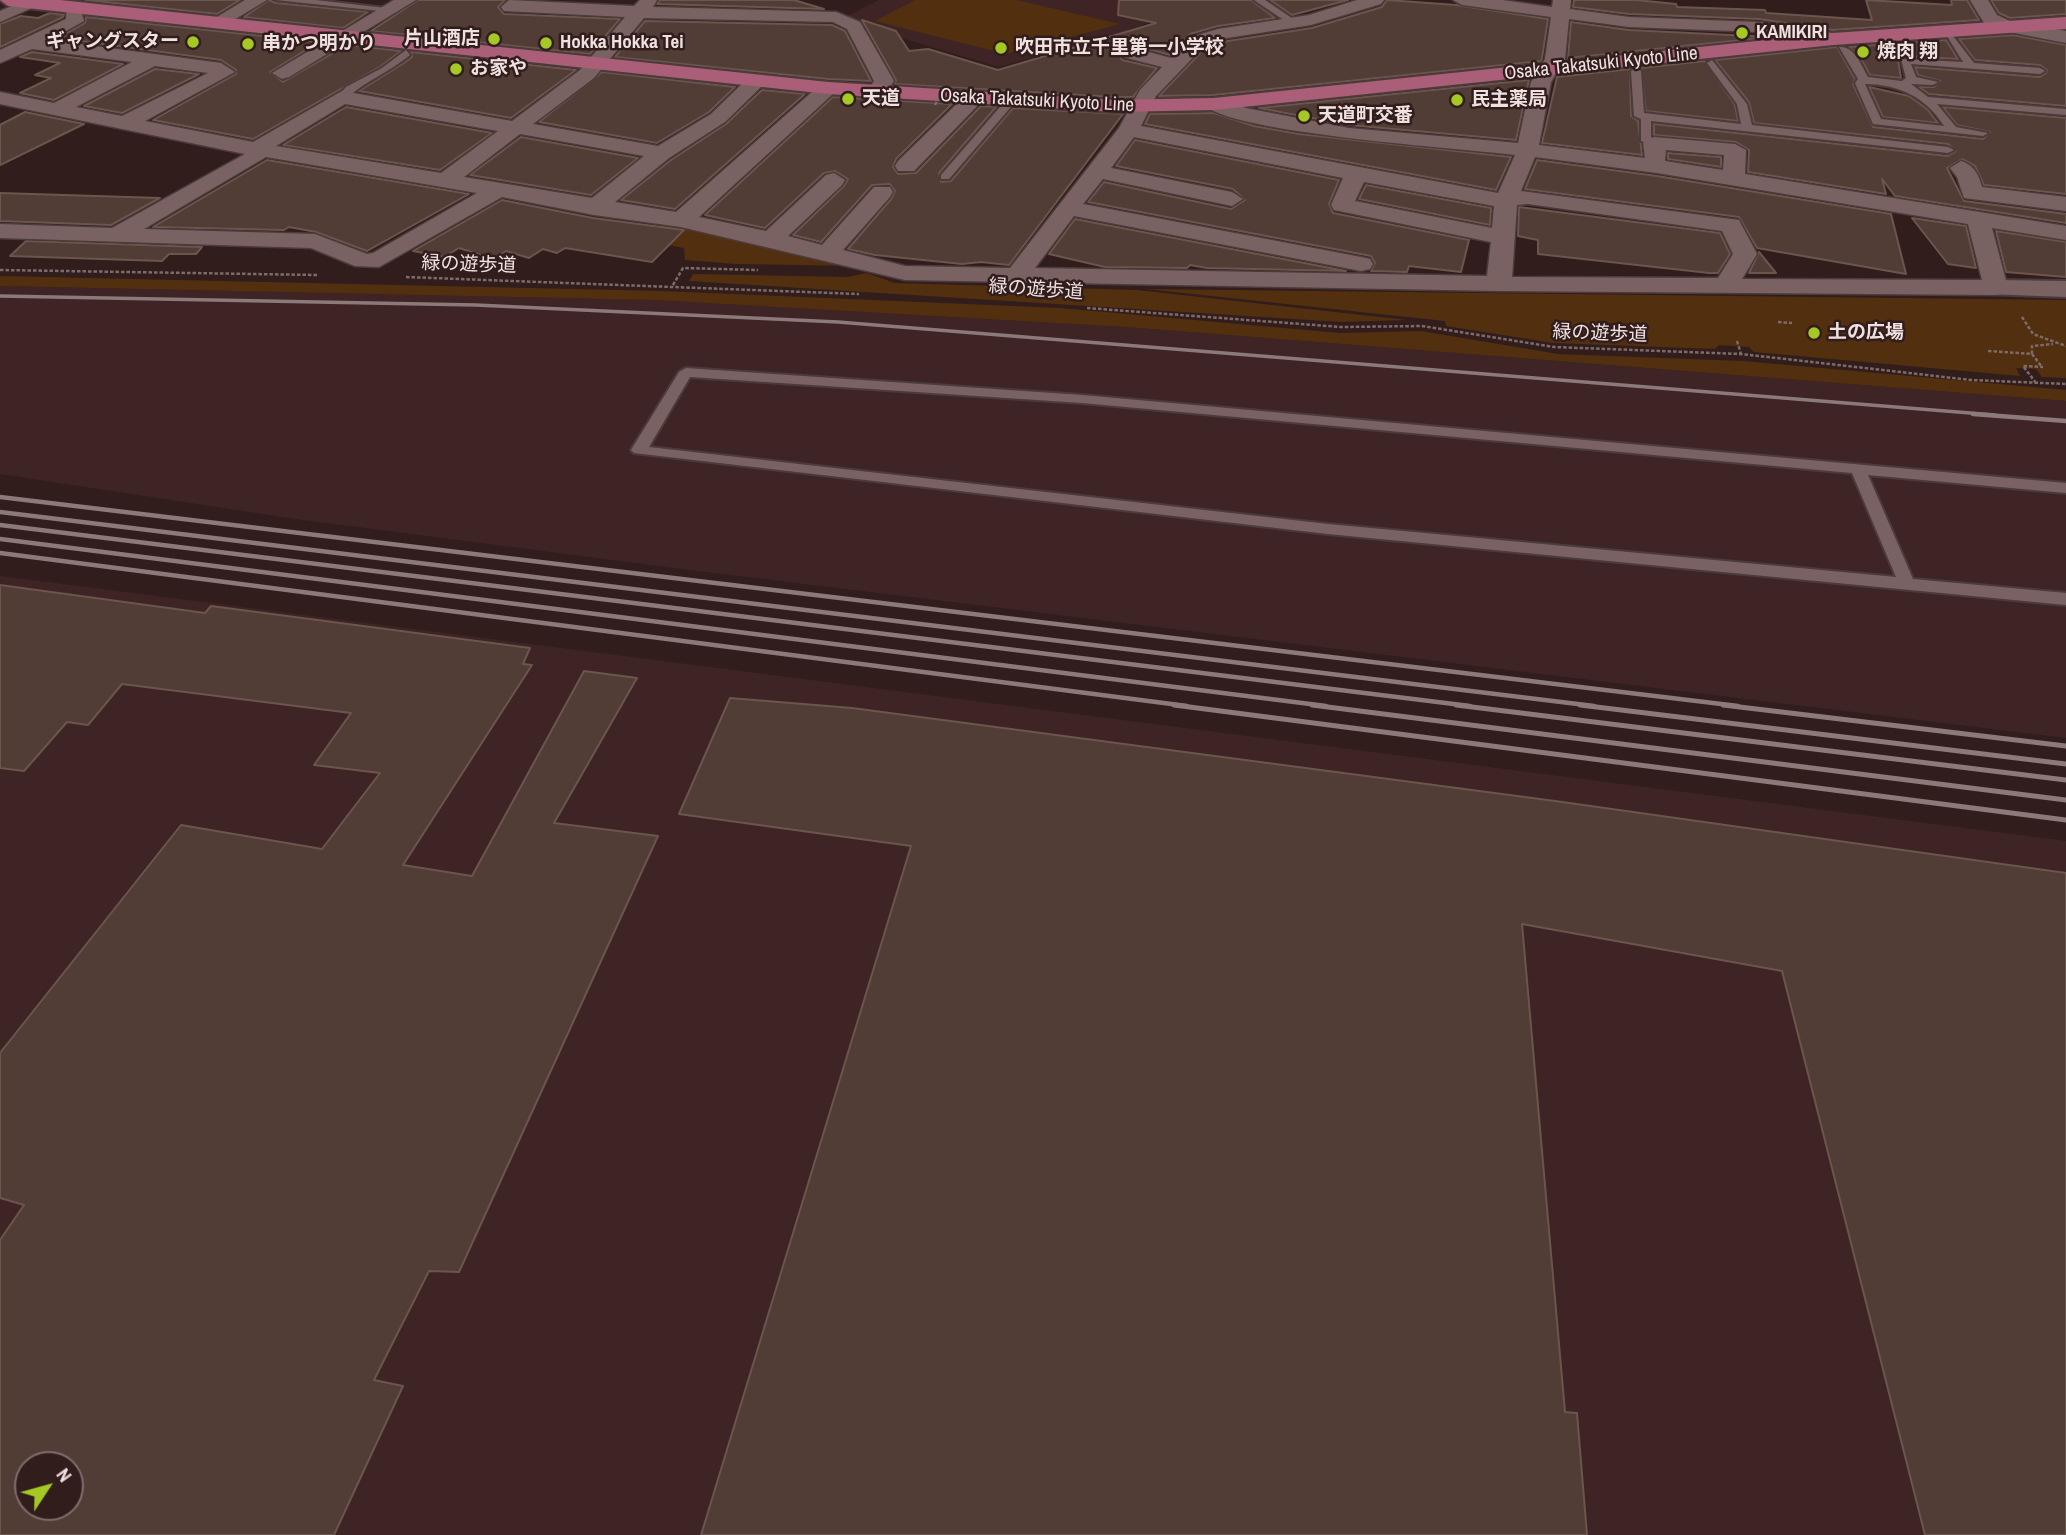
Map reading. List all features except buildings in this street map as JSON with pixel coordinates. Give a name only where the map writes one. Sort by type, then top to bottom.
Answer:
[{"type":"main road","name":"Osaka Takatsuki Kyoto Line","points":[[8,0],[77,4],[216,23],[756,82],[1012,101],[1140,107],[1214,104],[2005,26],[2066,23]]},
{"type":"street","points":[[216,23],[258,0]]},
{"type":"street","points":[[522,0],[510,7],[645,6],[758,17],[836,17],[859,6]]},
{"type":"street","points":[[758,17],[770,0]]},
{"type":"street","points":[[1017,275],[1066,208],[1129,130],[1140,107],[1173,64],[1198,41],[1294,23],[1375,0]]},
{"type":"street","points":[[1462,0],[1561,7],[1640,23],[1759,27],[1837,44]]},
{"type":"street","points":[[1979,0],[1990,19],[2005,26],[2066,37]]},
{"type":"street","points":[[0,17],[34,3]]},
{"type":"street","points":[[0,57],[75,21],[77,4]]},
{"type":"street","points":[[282,73],[398,5]]},
{"type":"street","points":[[447,179],[587,74],[645,6]]},
{"type":"street","points":[[1499,284],[1506,200],[1527,151],[1541,82],[1555,59],[1561,7]]},
{"type":"street","points":[[836,17],[854,26],[884,81],[877,92]]},
{"type":"street","points":[[31,43],[221,69],[225,72],[125,123]]},
{"type":"street","points":[[1130,53],[1173,64]]},
{"type":"street","points":[[57,109],[153,60]]},
{"type":"street","points":[[594,208],[661,153],[718,118],[756,82]]},
{"type":"street","points":[[681,220],[766,147],[828,88]]},
{"type":"street","points":[[256,149],[342,97],[661,153]]},
{"type":"street","points":[[906,166],[974,98]]},
{"type":"street","points":[[3,101],[57,109],[256,149],[447,179],[594,208],[681,220],[771,239],[905,273],[1464,284],[2066,289]]},
{"type":"street","points":[[1214,104],[1242,113],[1349,134],[1471,143],[1657,166],[2066,233]]},
{"type":"street","points":[[600,142],[620,127]]},
{"type":"street","points":[[1129,130],[1489,201],[1528,197],[1731,225],[1745,254],[1726,285]]},
{"type":"street","points":[[1657,166],[1654,143],[1735,150],[1734,179]]},
{"type":"street","points":[[116,235],[255,157],[256,149]]},
{"type":"street","points":[[1955,159],[1968,176],[1972,193],[2066,204]]},
{"type":"street","points":[[1096,171],[1232,199]]},
{"type":"street","points":[[1356,175],[1342,205],[1503,237]]},
{"type":"street","points":[[771,239],[834,180]]},
{"type":"street","points":[[0,231],[315,241],[364,261],[379,260],[499,189]]},
{"type":"street","points":[[828,253],[882,192]]},
{"type":"street","points":[[1066,208],[1464,284]]},
{"type":"street","points":[[1979,220],[1996,288]]},
{"type":"lane","points":[[281,0],[398,5]]},
{"type":"lane","points":[[1259,0],[1294,23]]},
{"type":"lane","points":[[1950,38],[1971,66]]},
{"type":"lane","points":[[1837,44],[1852,57],[1864,80]]},
{"type":"lane","points":[[342,97],[350,89],[386,70],[406,53]]},
{"type":"lane","points":[[1636,71],[1639,116],[1955,159],[1941,111],[1908,82],[1905,61],[2040,71]]},
{"type":"lane","points":[[1712,63],[1742,104],[1747,129]]},
{"type":"lane","points":[[1864,80],[1933,82]]},
{"type":"lane","points":[[1864,80],[1860,83],[1877,122],[1983,133]]},
{"type":"lane","points":[[1926,100],[2066,112]]},
{"type":"lane","points":[[945,177],[1012,101]]},
{"type":"lane","points":[[1646,117],[1645,139],[1654,143]]},
{"type":"lane","points":[[2066,488],[1082,399],[686,372],[639,450],[1328,529],[2066,599]]},
{"type":"lane","points":[[1858,469],[1907,584]]},
{"type":"path","points":[[935,106],[945,87]]},
{"type":"path","points":[[0,271],[329,275]]},
{"type":"path","name":"緑の遊歩道","points":[[397,277],[870,294]]},
{"type":"path","name":"緑の遊歩道","points":[[1087,308],[1341,327],[1422,326],[1554,347],[1741,354],[1912,374],[2066,384]]},
{"type":"path","points":[[2028,312],[2021,317],[2023,325],[2032,334],[2054,344]]},
{"type":"path","points":[[1421,314],[1422,326]]},
{"type":"path","points":[[1778,322],[1792,323]]},
{"type":"path","points":[[1737,341],[1741,354]]},
{"type":"path","points":[[2037,383],[2023,366],[2043,367],[2032,354],[2032,346],[2066,346]]},
{"type":"path","points":[[1988,351],[2032,354]]},
{"type":"shaded area","name":"吹田市立千里第一小学校","points":[[879,0],[1207,0],[1130,30],[999,67],[861,26],[861,21],[846,17]]},
{"type":"shaded area","points":[[915,0],[1016,0],[1120,24],[1006,54],[875,21]]},
{"type":"shaded area","points":[[661,225],[680,226],[860,266],[736,264],[685,260],[684,248],[668,245]]},
{"type":"shaded area","points":[[866,273],[895,283],[1137,290],[1407,320],[1342,322],[689,281],[693,274],[848,277]]},
{"type":"shaded area","points":[[0,276],[662,291],[1060,308],[1340,333],[1421,331],[1558,354],[1743,361],[2066,390],[2066,401],[1126,327],[654,300],[0,286]]},
{"type":"shaded area","points":[[0,286],[654,300],[1126,327],[2066,401],[2066,738],[682,569],[296,519],[0,474]]},
{"type":"shaded area","points":[[1146,289],[2066,300],[2066,378],[2042,377],[2036,369],[2016,368],[2020,376],[1754,352],[1749,347],[1719,345],[1715,349],[1553,343],[1446,326],[1445,321]]},
{"type":"shaded area","points":[[0,576],[2066,841],[2066,1535],[0,1535]]},
{"type":"railway","points":[[0,296],[476,305],[838,322],[1995,415]]},
{"type":"railway","points":[[1973,414],[2066,421]]},
{"type":"railway","points":[[0,497],[1738,706]]},
{"type":"railway","points":[[0,512],[1594,706]]},
{"type":"railway","points":[[0,525],[1470,706]]},
{"type":"railway","points":[[0,539],[1326,706]]},
{"type":"railway","points":[[0,553],[1187,706]]},
{"type":"railway","points":[[1174,705],[2066,820]]},
{"type":"railway","points":[[1312,705],[2066,800]]},
{"type":"railway","points":[[1456,705],[2066,780]]},
{"type":"railway","points":[[1580,705],[2066,764]]},
{"type":"railway","points":[[1723,705],[2066,746]]},
{"type":"place","name":"KAMIKIRI","points":[[1742,33]]},
{"type":"place","name":"片山酒店","points":[[494,39]]},
{"type":"place","name":"ギャングスター","points":[[193,42]]},
{"type":"place","name":"Hokka Hokka Tei","points":[[546,43]]},
{"type":"place","name":"串かつ明かり","points":[[248,44]]},
{"type":"place","name":"吹田市立千里第一小学校","points":[[1001,48]]},
{"type":"place","name":"焼肉 翔","points":[[1863,52]]},
{"type":"place","name":"お家や","points":[[456,69]]},
{"type":"place","name":"天道","points":[[848,99]]},
{"type":"place","name":"民主薬局","points":[[1457,100]]},
{"type":"place","name":"天道町交番","points":[[1304,116]]},
{"type":"place","name":"土の広場","points":[[1814,333]]}]
